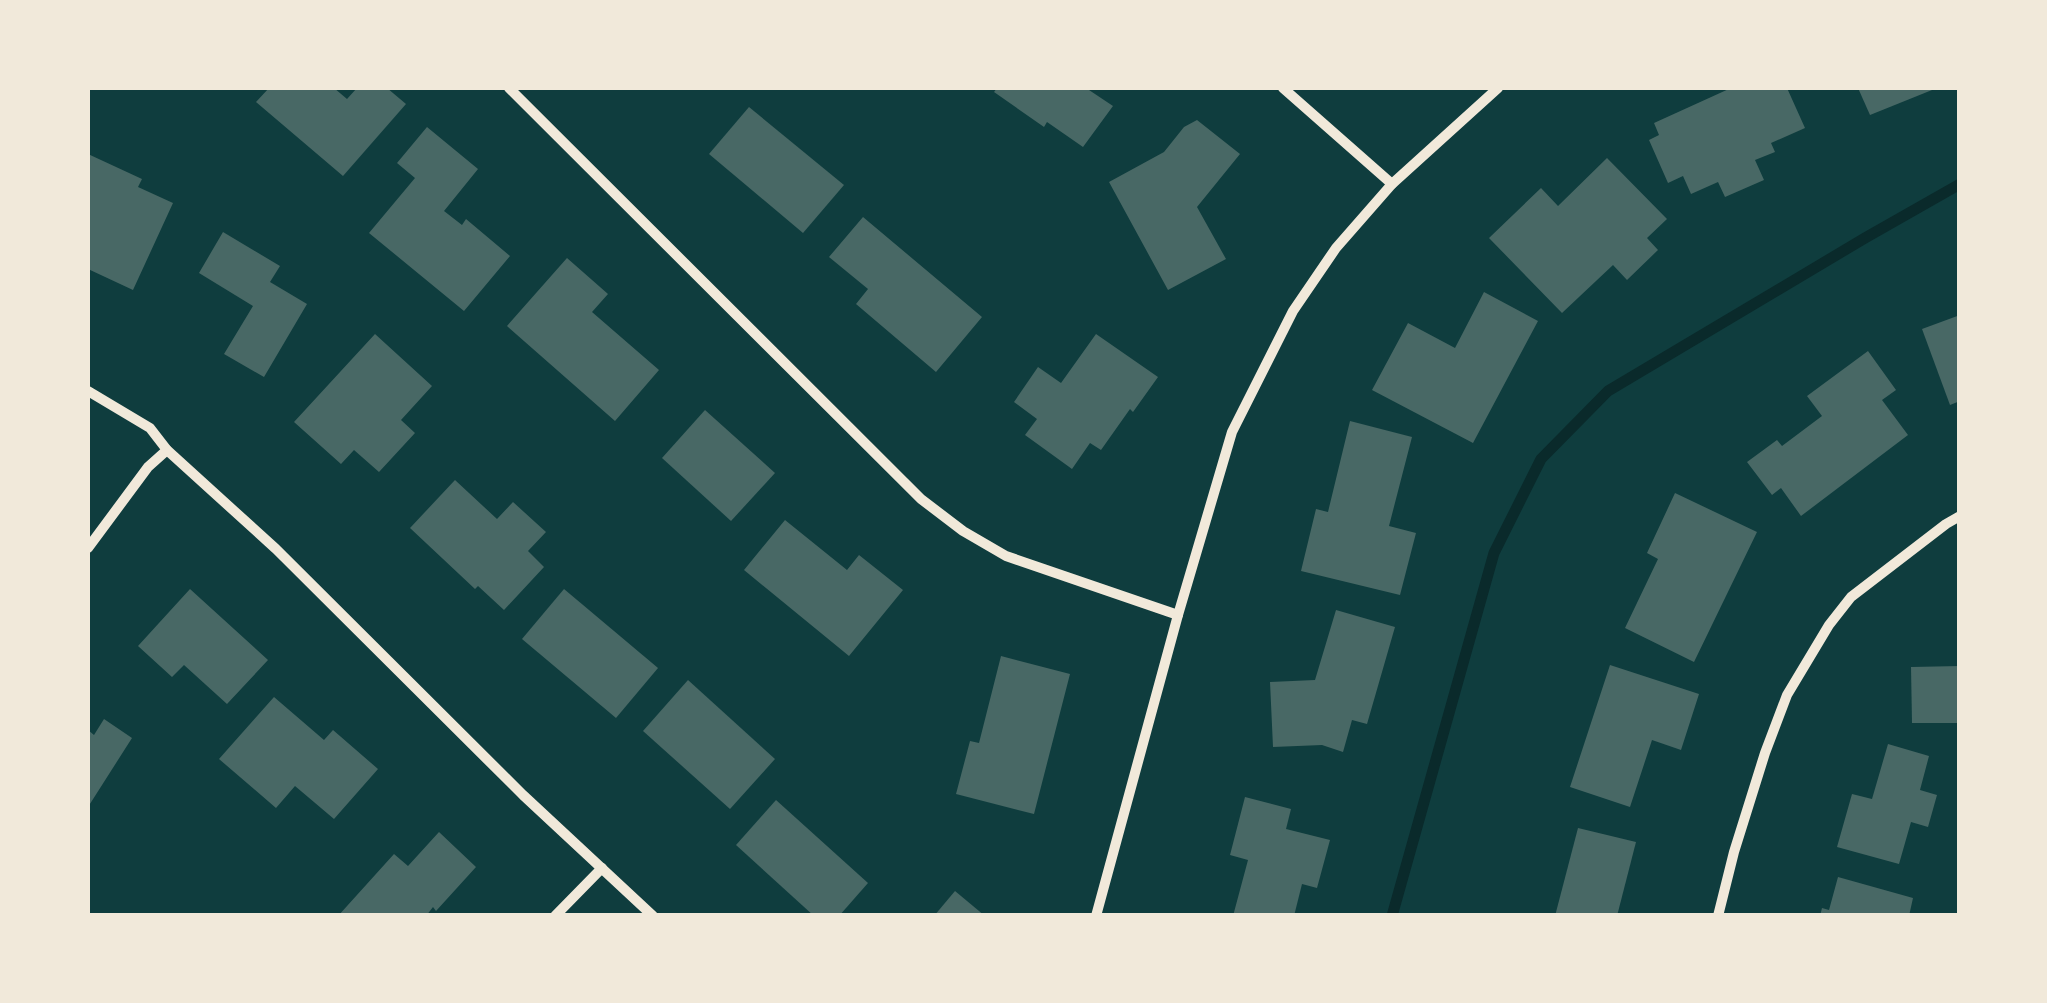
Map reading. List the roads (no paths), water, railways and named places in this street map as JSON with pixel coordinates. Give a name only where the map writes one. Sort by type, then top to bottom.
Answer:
[{"type":"street","points":[[508,88],[921,499],[962,531],[1006,556],[1178,615]]},
{"type":"street","points":[[1284,88],[1392,184]]},
{"type":"street","points":[[1096,916],[1232,432],[1293,311],[1336,248],[1392,184],[1498,88]]},
{"type":"street","points":[[88,391],[150,428],[167,450],[276,549],[523,795],[652,916]]},
{"type":"street","points":[[88,548],[148,467],[167,450]]},
{"type":"street","points":[[1718,916],[1765,753],[1788,696],[1829,625],[1851,597],[1960,516]]},
{"type":"street","points":[[555,916],[602,868]]},
{"type":"waterway","points":[[1392,916],[1494,553],[1541,459],[1608,391],[1960,184]]}]
